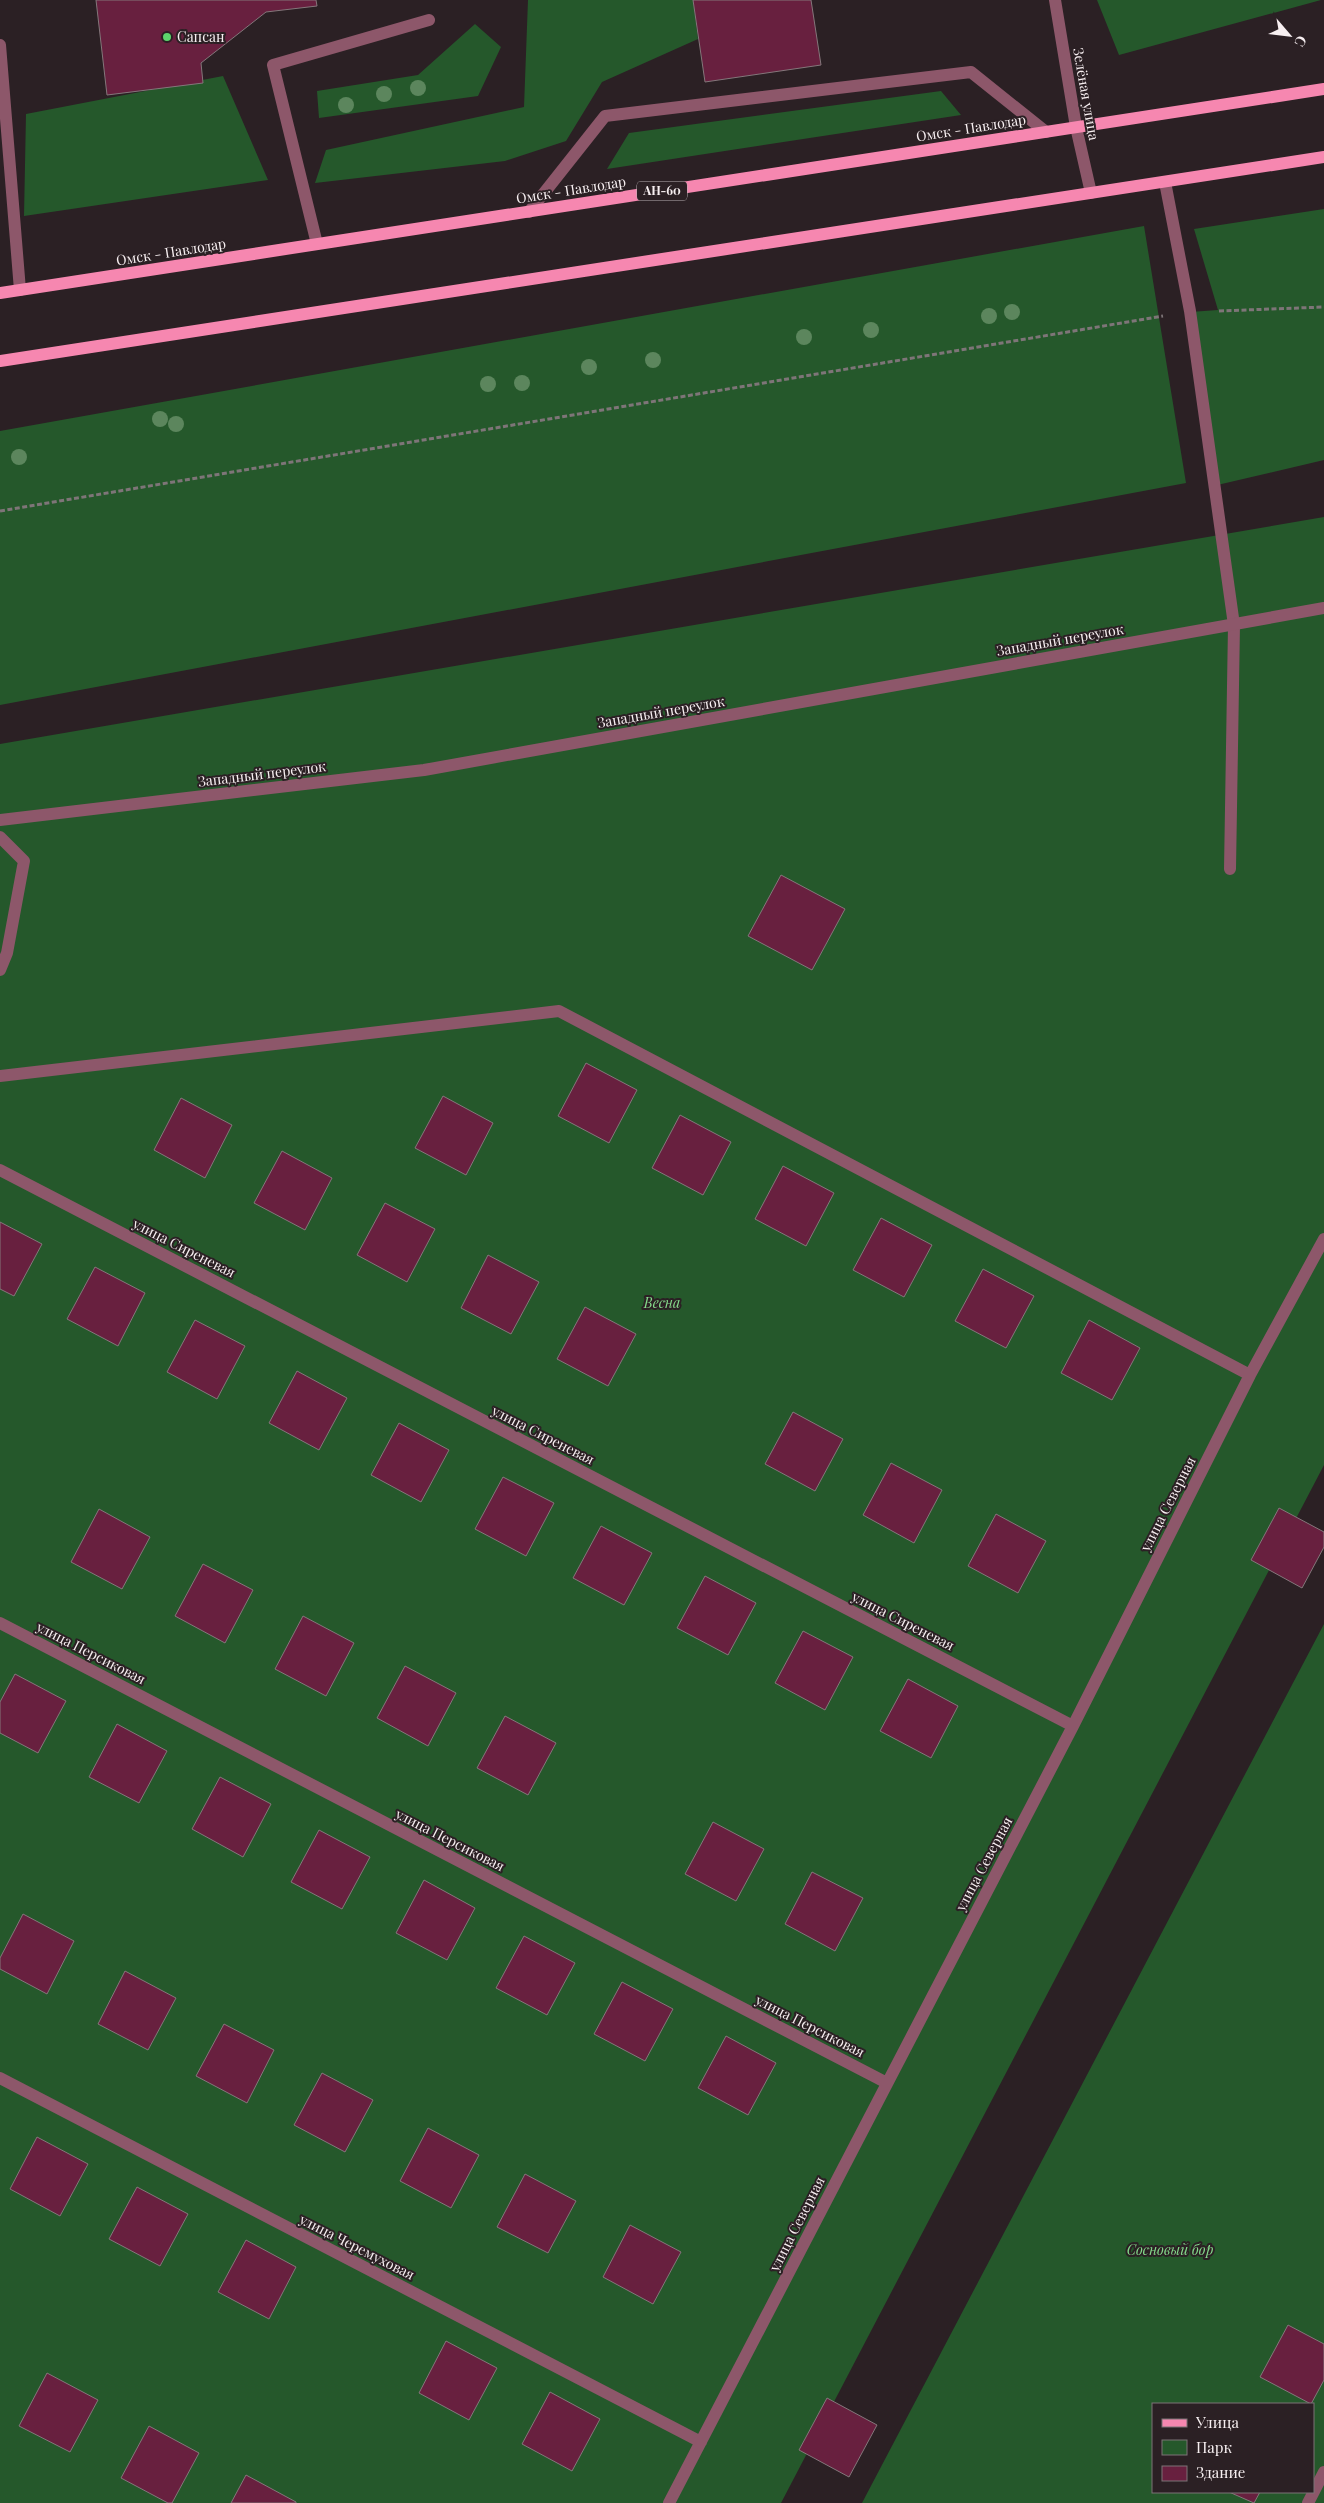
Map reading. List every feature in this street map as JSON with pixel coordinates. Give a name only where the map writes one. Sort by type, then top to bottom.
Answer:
[{"type":"main road","name":"Омск - Павлодар","points":[[0,293],[1324,89]]},
{"type":"main road","points":[[0,361],[1324,157]]},
{"type":"street","name":"Зелёная улица","points":[[1055,0],[1076,127],[1091,193]]},
{"type":"street","points":[[318,244],[273,65],[429,20]]},
{"type":"street","points":[[0,45],[20,290]]},
{"type":"street","points":[[529,212],[605,116],[971,72],[1046,132]]},
{"type":"street","points":[[1165,182],[1190,312],[1234,624],[1230,869]]},
{"type":"street","name":"Западный переулок","points":[[0,820],[424,770],[1324,608]]},
{"type":"street","points":[[0,837],[24,861],[7,953],[0,970]]},
{"type":"street","points":[[0,1076],[559,1011],[1250,1375]]},
{"type":"street","name":"улица Сиреневая","points":[[0,1170],[1073,1726]]},
{"type":"street","name":"улица Северная","points":[[669,2503],[1073,1726],[1250,1375],[1324,1239]]},
{"type":"street","name":"улица Персиковая","points":[[0,1623],[887,2083]]},
{"type":"street","name":"улица Черемуховая","points":[[0,2078],[701,2442]]},
{"type":"street","points":[[1314,2491],[1324,2472]]},
{"type":"path","points":[[0,511],[1190,312],[1324,307]]},
{"type":"green space","points":[[528,0],[693,0],[698,39],[602,82],[566,141],[505,161],[315,183],[326,150],[524,107]]},
{"type":"green space","points":[[1097,0],[1321,0],[1119,55]]},
{"type":"green space","points":[[475,24],[501,47],[478,96],[319,118],[317,91],[418,75]]},
{"type":"green space","points":[[223,76],[268,180],[24,216],[26,114]]},
{"type":"green space","points":[[941,91],[961,115],[607,169],[629,133]]},
{"type":"green space","points":[[1324,209],[1324,460],[1213,486],[1190,312],[1218,310],[1194,229]]},
{"type":"green space","points":[[1144,226],[1186,483],[0,705],[0,431]]},
{"type":"green space","name":"Весна","points":[[1324,517],[1324,1465],[781,2503],[0,2503],[0,744]]},
{"type":"green space","name":"Сосновый бор","points":[[1324,1624],[1324,2503],[862,2503]]},
{"type":"building","name":"Сапсан","points":[[96,0],[316,0],[317,6],[266,12],[201,63],[203,83],[107,95]]},
{"type":"building","points":[[693,0],[811,0],[821,65],[705,82]]},
{"type":"building","points":[[781,875],[845,909],[812,970],[748,936]]},
{"type":"building","points":[[586,1063],[637,1090],[609,1143],[558,1116]]},
{"type":"building","points":[[443,1096],[493,1123],[466,1175],[415,1148]]},
{"type":"building","points":[[181,1098],[232,1125],[205,1178],[154,1150]]},
{"type":"building","points":[[680,1115],[731,1142],[703,1195],[652,1168]]},
{"type":"building","points":[[282,1151],[332,1178],[305,1230],[254,1203]]},
{"type":"building","points":[[783,1166],[834,1193],[806,1246],[755,1219]]},
{"type":"building","points":[[385,1203],[435,1229],[407,1282],[357,1255]]},
{"type":"building","points":[[881,1218],[932,1245],[904,1297],[853,1270]]},
{"type":"building","points":[[0,1222],[42,1244],[14,1296],[0,1289]]},
{"type":"building","points":[[488,1255],[539,1282],[511,1334],[461,1308]]},
{"type":"building","points":[[95,1267],[145,1293],[118,1346],[67,1319]]},
{"type":"building","points":[[983,1269],[1034,1296],[1006,1348],[955,1321]]},
{"type":"building","points":[[585,1307],[636,1334],[608,1386],[557,1359]]},
{"type":"building","points":[[195,1320],[245,1346],[217,1399],[167,1372]]},
{"type":"building","points":[[1089,1320],[1140,1348],[1112,1400],[1061,1373]]},
{"type":"building","points":[[297,1371],[347,1398],[319,1450],[269,1423]]},
{"type":"building","points":[[793,1412],[843,1439],[815,1491],[765,1464]]},
{"type":"building","points":[[399,1423],[449,1450],[421,1502],[371,1475]]},
{"type":"building","points":[[891,1463],[942,1490],[914,1543],[863,1515]]},
{"type":"building","points":[[503,1477],[554,1503],[526,1556],[475,1529]]},
{"type":"building","points":[[1279,1508],[1324,1532],[1324,1547],[1302,1588],[1251,1560]]},
{"type":"building","points":[[99,1509],[150,1537],[122,1589],[71,1562]]},
{"type":"building","points":[[996,1514],[1046,1541],[1018,1593],[968,1566]]},
{"type":"building","points":[[601,1526],[652,1553],[624,1605],[573,1578]]},
{"type":"building","points":[[203,1564],[253,1590],[225,1643],[175,1616]]},
{"type":"building","points":[[705,1576],[756,1603],[728,1655],[677,1628]]},
{"type":"building","points":[[303,1616],[354,1643],[326,1696],[275,1669]]},
{"type":"building","points":[[803,1631],[853,1657],[825,1710],[775,1683]]},
{"type":"building","points":[[405,1666],[456,1693],[428,1746],[377,1718]]},
{"type":"building","points":[[15,1674],[66,1701],[38,1753],[0,1733],[0,1702]]},
{"type":"building","points":[[908,1679],[958,1706],[931,1758],[880,1731]]},
{"type":"building","points":[[505,1716],[556,1743],[528,1795],[477,1768]]},
{"type":"building","points":[[117,1724],[167,1751],[139,1803],[89,1777]]},
{"type":"building","points":[[220,1777],[271,1804],[243,1857],[192,1829]]},
{"type":"building","points":[[713,1822],[764,1849],[736,1901],[685,1874]]},
{"type":"building","points":[[319,1830],[370,1857],[342,1909],[291,1882]]},
{"type":"building","points":[[812,1872],[863,1898],[835,1951],[785,1924]]},
{"type":"building","points":[[424,1880],[475,1908],[447,1960],[396,1933]]},
{"type":"building","points":[[23,1914],[74,1941],[47,1994],[0,1969],[0,1958]]},
{"type":"building","points":[[524,1936],[575,1963],[547,2015],[496,1988]]},
{"type":"building","points":[[125,1971],[176,1998],[148,2050],[98,2024]]},
{"type":"building","points":[[622,1982],[673,2009],[645,2061],[594,2034]]},
{"type":"building","points":[[224,2024],[274,2050],[247,2103],[196,2076]]},
{"type":"building","points":[[726,2036],[776,2063],[748,2115],[698,2088]]},
{"type":"building","points":[[322,2073],[373,2100],[345,2152],[294,2125]]},
{"type":"building","points":[[428,2128],[479,2155],[451,2208],[400,2181]]},
{"type":"building","points":[[37,2137],[88,2164],[60,2216],[10,2189]]},
{"type":"building","points":[[525,2174],[576,2201],[548,2253],[497,2227]]},
{"type":"building","points":[[137,2187],[188,2214],[160,2266],[109,2239]]},
{"type":"building","points":[[630,2225],[681,2252],[653,2304],[603,2277]]},
{"type":"building","points":[[246,2240],[296,2267],[269,2319],[218,2292]]},
{"type":"building","points":[[1288,2325],[1324,2344],[1324,2380],[1312,2403],[1260,2377]]},
{"type":"building","points":[[446,2341],[497,2368],[469,2420],[419,2393]]},
{"type":"building","points":[[47,2373],[98,2400],[70,2452],[19,2426]]},
{"type":"building","points":[[550,2392],[600,2419],[572,2471],[522,2444]]},
{"type":"building","points":[[827,2398],[877,2425],[849,2477],[799,2450]]},
{"type":"building","points":[[149,2426],[199,2453],[172,2503],[168,2503],[121,2478]]},
{"type":"building","points":[[246,2475],[296,2502],[296,2503],[231,2503]]},
{"type":"building","points":[[1231,2493],[1259,2493],[1254,2503]]},
{"type":"place","name":"Сапсан","points":[[167,37]]}]
